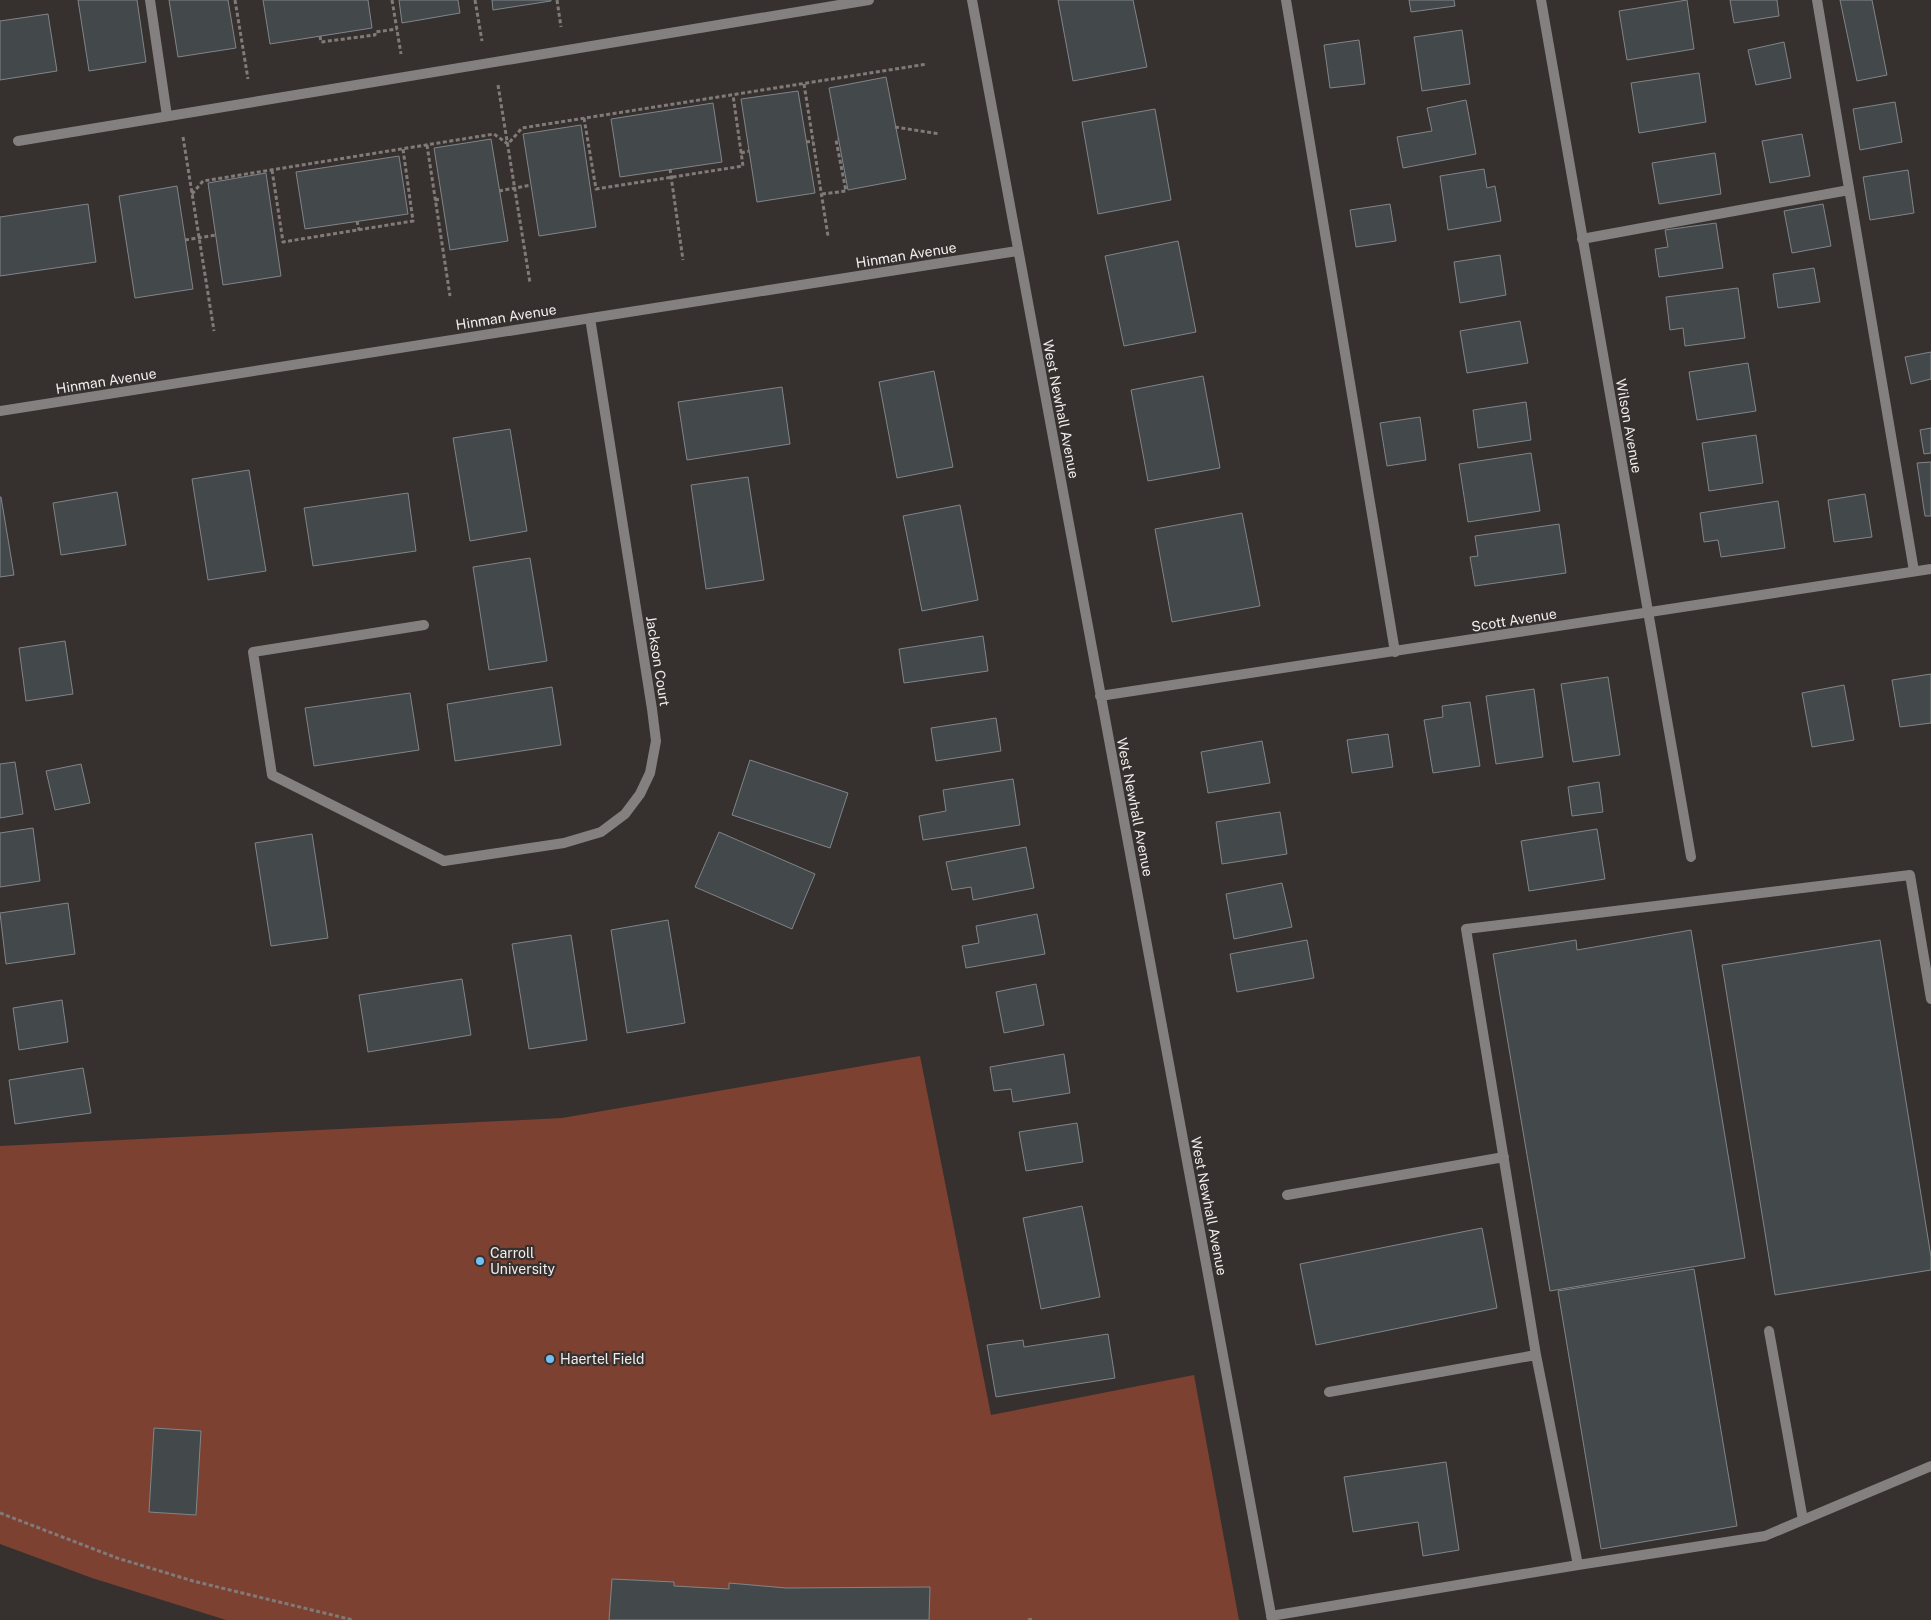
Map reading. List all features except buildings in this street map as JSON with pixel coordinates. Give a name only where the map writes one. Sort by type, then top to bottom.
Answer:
[{"type":"street","points":[[150,0],[167,116]]},
{"type":"street","points":[[18,141],[869,0]]},
{"type":"street","name":"West Newhall Avenue","points":[[972,0],[1017,251],[1272,1618]]},
{"type":"street","points":[[1286,0],[1395,652]]},
{"type":"street","name":"Wilson Avenue","points":[[1541,0],[1691,857]]},
{"type":"street","points":[[1817,0],[1914,571]]},
{"type":"street","points":[[1582,239],[1849,190]]},
{"type":"street","name":"Hinman Avenue","points":[[0,411],[1017,251]]},
{"type":"street","name":"Jackson Court","points":[[424,625],[253,652],[272,775],[444,861],[564,843],[601,832],[625,814],[640,794],[650,773],[656,741],[590,318]]},
{"type":"street","name":"Scott Avenue","points":[[1100,696],[1931,569]]},
{"type":"street","points":[[1578,1565],[1536,1354],[1466,929],[1910,875],[1931,998]]},
{"type":"street","points":[[1287,1195],[1504,1157]]},
{"type":"street","points":[[1769,1330],[1804,1520]]},
{"type":"street","points":[[1329,1392],[1536,1354]]},
{"type":"street","points":[[1272,1618],[1578,1565],[1765,1536],[1931,1466]]},
{"type":"path","points":[[235,0],[245,69]]},
{"type":"path","points":[[392,0],[399,44]]},
{"type":"path","points":[[475,0],[481,33]]},
{"type":"path","points":[[557,0],[560,19]]},
{"type":"path","points":[[320,36],[321,42],[375,35],[375,32],[397,29]]},
{"type":"path","points":[[494,62],[530,283]]},
{"type":"path","points":[[508,144],[522,128],[927,64]]},
{"type":"path","points":[[804,84],[828,236]]},
{"type":"path","points":[[584,118],[596,189],[743,166],[732,95]]},
{"type":"path","points":[[659,107],[660,112]]},
{"type":"path","points":[[896,127],[940,134]]},
{"type":"path","points":[[192,194],[203,181],[494,134],[508,144]]},
{"type":"path","points":[[822,194],[846,191],[836,140],[839,139]]},
{"type":"path","points":[[806,142],[813,141]]},
{"type":"path","points":[[427,145],[450,296]]},
{"type":"path","points":[[272,170],[283,242],[359,230],[413,221],[403,149]]},
{"type":"path","points":[[741,153],[749,151]]},
{"type":"path","points":[[348,158],[350,164]]},
{"type":"path","points":[[187,166],[214,330]]},
{"type":"path","points":[[670,170],[683,260]]},
{"type":"path","points":[[588,176],[594,175]]},
{"type":"path","points":[[499,190],[531,185]]},
{"type":"path","points":[[436,200],[441,199]]},
{"type":"path","points":[[357,221],[359,230]]},
{"type":"path","points":[[185,240],[216,235]]},
{"type":"path","points":[[0,1512],[117,1558],[183,1578],[353,1620]]},
{"type":"path","points":[[1028,1620],[1034,1619]]},
{"type":"shaded area","name":"Carroll University","points":[[920,1056],[991,1415],[1194,1375],[1239,1620],[226,1620],[92,1578],[0,1544],[0,1146],[562,1118]]},
{"type":"place","name":"Carroll University","points":[[480,1261]]},
{"type":"place","name":"Haertel Field","points":[[550,1359]]}]
